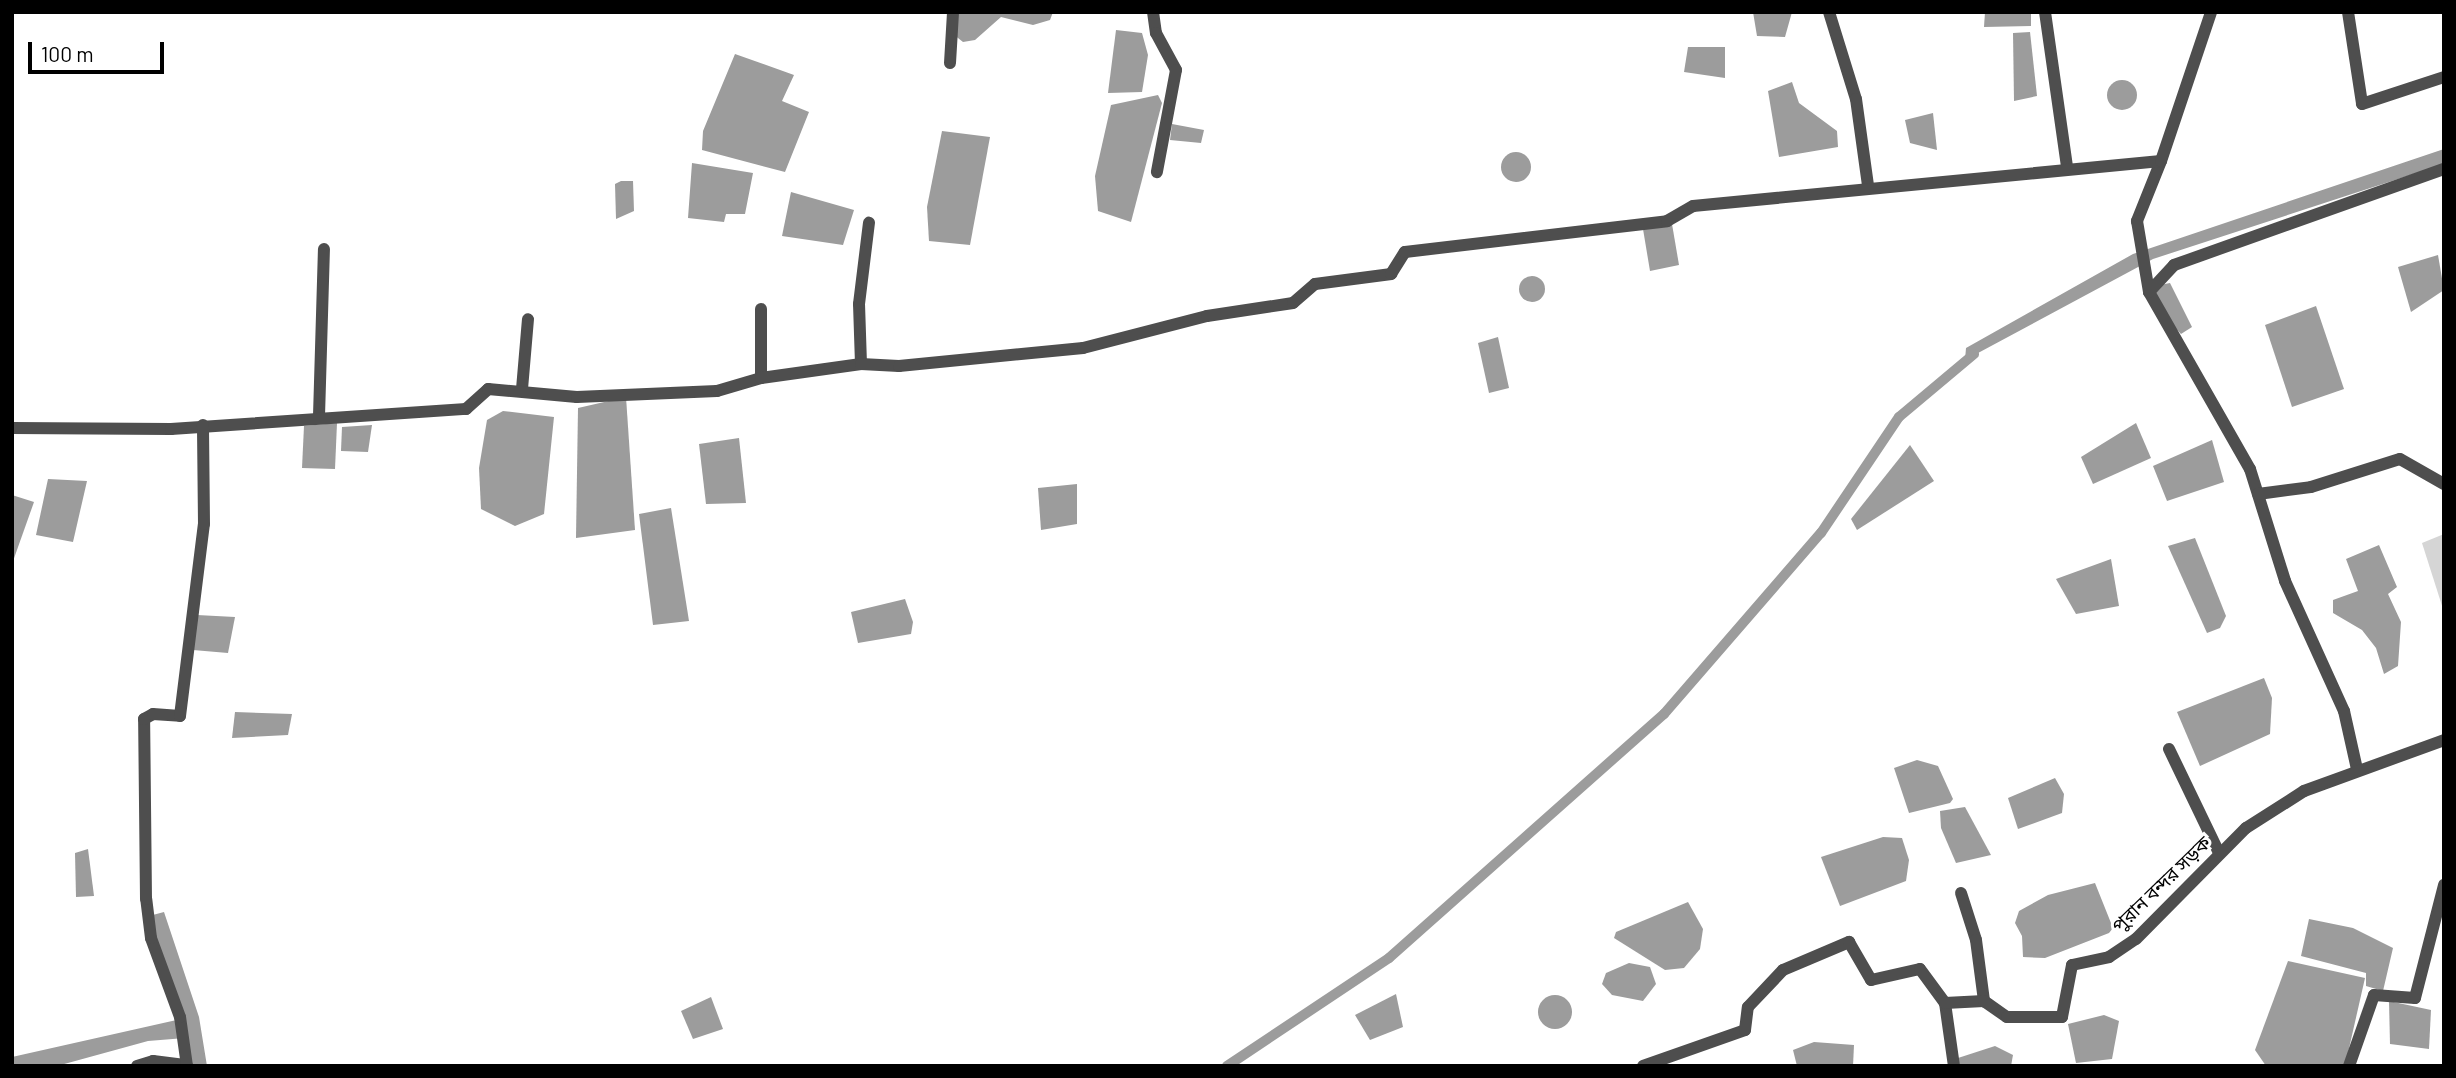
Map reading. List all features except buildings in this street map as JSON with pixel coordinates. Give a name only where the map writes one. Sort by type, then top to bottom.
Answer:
[{"type":"street","points":[[950,63],[953,12]]},
{"type":"street","points":[[1153,12],[1156,33],[1176,70],[1157,172]]},
{"type":"street","points":[[1829,12],[1856,99],[1868,186]]},
{"type":"street","points":[[2045,12],[2067,166]]},
{"type":"street","points":[[2211,12],[2161,161],[2138,218],[2149,292],[2233,435],[2258,494],[2285,581],[2344,711],[2357,769]]},
{"type":"street","points":[[2348,12],[2362,104],[2444,77]]},
{"type":"street","points":[[12,428],[203,425],[319,416],[466,410],[479,392],[522,389],[577,397],[703,391],[761,378],[861,364],[899,366],[1083,348],[1207,317],[1293,303],[1315,284],[1391,274],[1405,252],[1667,220],[1693,206],[2067,166],[2161,161]]},
{"type":"street","points":[[2149,292],[2174,265],[2444,169]]},
{"type":"street","points":[[861,364],[859,304],[869,223]]},
{"type":"street","points":[[319,416],[324,249]]},
{"type":"street","points":[[761,309],[761,378]]},
{"type":"street","points":[[522,389],[528,319]]},
{"type":"street","points":[[137,1066],[153,1061],[187,1065],[180,1017],[151,938],[146,899],[144,719],[153,714],[180,716],[204,524],[203,425]]},
{"type":"street","points":[[2258,494],[2311,487],[2400,459],[2444,484]]},
{"type":"street","name":"পুরান বন্দর সড়ক","points":[[1984,1001],[2007,1017],[2063,1017],[2073,965],[2109,957],[2136,939],[2246,828],[2304,791],[2357,769],[2444,740]]},
{"type":"street","points":[[2168,749],[2219,853]]},
{"type":"street","points":[[2349,1066],[2374,995],[2415,998],[2444,885]]},
{"type":"street","points":[[1945,1003],[1984,1001],[1976,940],[1961,893]]},
{"type":"street","points":[[1643,1066],[1745,1030],[1748,1007],[1783,971],[1846,942],[1871,980],[1920,969],[1945,1003],[1954,1066]]},
{"type":"shaded area","points":[[955,12],[1053,12],[1050,20],[1033,25],[1001,17],[975,40],[963,42],[953,34]]},
{"type":"shaded area","points":[[1753,12],[1792,12],[1785,37],[1757,36]]},
{"type":"shaded area","points":[[1985,12],[2031,12],[2031,26],[1984,27]]},
{"type":"shaded area","points":[[1116,30],[1142,33],[1148,55],[1142,92],[1108,93]]},
{"type":"shaded area","points":[[2030,32],[2037,96],[2014,101],[2013,33]]},
{"type":"shaded area","points":[[1688,47],[1725,47],[1725,78],[1684,72]]},
{"type":"shaded area","points":[[735,54],[794,75],[782,101],[809,112],[785,172],[702,150],[703,131]]},
{"type":"shaded area","points":[[2122,80],[2133,84],[2137,95],[2133,106],[2122,110],[2111,106],[2107,95],[2111,84]]},
{"type":"shaded area","points":[[1792,82],[1799,103],[1837,131],[1838,147],[1779,157],[1768,91]]},
{"type":"shaded area","points":[[1158,95],[1162,103],[1131,222],[1098,211],[1095,176],[1111,105]]},
{"type":"shaded area","points":[[1933,113],[1937,150],[1910,143],[1905,120]]},
{"type":"shaded area","points":[[1172,124],[1204,130],[1201,143],[1170,140]]},
{"type":"shaded area","points":[[942,131],[990,137],[970,245],[929,241],[927,207]]},
{"type":"shaded area","points":[[2444,149],[2444,164],[2153,259],[1965,360],[1966,348],[2133,254]]},
{"type":"shaded area","points":[[1516,152],[1522,153],[1530,161],[1530,173],[1522,181],[1516,182],[1510,181],[1502,173],[1501,167],[1502,161],[1510,153]]},
{"type":"shaded area","points":[[692,163],[753,173],[745,214],[726,214],[724,222],[688,218]]},
{"type":"shaded area","points":[[633,181],[634,211],[616,219],[615,184]]},
{"type":"shaded area","points":[[791,192],[854,210],[843,245],[782,236]]},
{"type":"shaded area","points":[[1672,224],[1679,265],[1650,271],[1643,229]]},
{"type":"shaded area","points":[[2438,255],[2444,290],[2411,312],[2398,267]]},
{"type":"shaded area","points":[[1532,276],[1541,280],[1545,289],[1541,298],[1532,302],[1523,298],[1519,289],[1523,280]]},
{"type":"shaded area","points":[[2170,283],[2192,327],[2181,334],[2153,303],[2155,286]]},
{"type":"shaded area","points":[[2316,306],[2344,389],[2292,407],[2265,325]]},
{"type":"shaded area","points":[[1498,337],[1509,388],[1489,393],[1478,343]]},
{"type":"shaded area","points":[[626,397],[635,530],[576,538],[578,408]]},
{"type":"shaded area","points":[[503,411],[554,417],[544,514],[515,526],[481,509],[479,468],[487,420]]},
{"type":"shaded area","points":[[337,423],[335,469],[302,468],[304,426]]},
{"type":"shaded area","points":[[2136,423],[2151,458],[2093,484],[2081,457]]},
{"type":"shaded area","points":[[372,425],[368,452],[341,451],[342,427]]},
{"type":"shaded area","points":[[739,438],[746,503],[706,504],[699,444]]},
{"type":"shaded area","points":[[2212,440],[2224,482],[2167,501],[2153,466]]},
{"type":"shaded area","points":[[1910,445],[1934,481],[1857,530],[1851,519]]},
{"type":"shaded area","points":[[48,479],[87,481],[73,542],[36,535]]},
{"type":"shaded area","points":[[1077,484],[1077,524],[1041,530],[1038,488]]},
{"type":"shaded area","points":[[12,495],[34,502],[12,564]]},
{"type":"shaded area","points":[[671,508],[689,621],[653,625],[639,514]]},
{"type":"shaded area","points":[[2444,534],[2444,612],[2422,543]]},
{"type":"shaded area","points":[[2195,538],[2226,616],[2220,628],[2207,633],[2168,546]]},
{"type":"shaded area","points":[[2379,545],[2397,587],[2388,594],[2401,622],[2398,666],[2384,674],[2376,648],[2362,630],[2333,613],[2333,600],[2358,591],[2346,559]]},
{"type":"shaded area","points":[[2111,559],[2119,606],[2076,614],[2056,579]]},
{"type":"shaded area","points":[[905,599],[913,622],[911,634],[858,643],[851,612]]},
{"type":"shaded area","points":[[197,615],[235,617],[228,653],[193,650]]},
{"type":"shaded area","points":[[2264,678],[2272,698],[2270,734],[2200,766],[2177,712]]},
{"type":"shaded area","points":[[235,712],[292,714],[288,735],[232,738]]},
{"type":"shaded area","points":[[1917,760],[1938,766],[1953,799],[1950,803],[1909,813],[1894,768]]},
{"type":"shaded area","points":[[2055,778],[2064,794],[2062,813],[2018,829],[2008,798]]},
{"type":"shaded area","points":[[1965,807],[1991,855],[1956,863],[1941,828],[1940,811]]},
{"type":"shaded area","points":[[1883,837],[1902,838],[1909,860],[1906,881],[1840,906],[1821,857]]},
{"type":"shaded area","points":[[88,849],[94,896],[76,897],[75,853]]},
{"type":"shaded area","points":[[2095,883],[2113,928],[2109,933],[2045,958],[2023,957],[2022,936],[2015,923],[2019,911],[2048,895]]},
{"type":"shaded area","points":[[1688,902],[1703,929],[1700,949],[1684,968],[1665,970],[1614,938],[1616,932]]},
{"type":"shaded area","points":[[164,912],[199,1017],[207,1066],[190,1066],[185,1038],[148,1041],[57,1066],[12,1066],[12,1057],[181,1019],[149,916]]},
{"type":"shaded area","points":[[2309,919],[2353,928],[2393,948],[2383,991],[2366,986],[2366,973],[2301,956]]},
{"type":"shaded area","points":[[2288,961],[2365,978],[2345,1066],[2266,1066],[2255,1050]]},
{"type":"shaded area","points":[[1629,963],[1650,967],[1656,984],[1643,1001],[1612,995],[1602,984],[1606,973]]},
{"type":"shaded area","points":[[1396,994],[1403,1027],[1370,1040],[1355,1015]]},
{"type":"shaded area","points":[[1555,995],[1567,1000],[1572,1012],[1567,1024],[1555,1029],[1543,1024],[1538,1012],[1543,1000]]},
{"type":"shaded area","points":[[711,997],[723,1029],[693,1039],[681,1011]]},
{"type":"shaded area","points":[[2389,1001],[2431,1010],[2429,1049],[2390,1044]]},
{"type":"shaded area","points":[[2104,1015],[2119,1021],[2112,1059],[2076,1063],[2068,1024]]},
{"type":"shaded area","points":[[1814,1042],[1854,1045],[1853,1066],[1797,1066],[1793,1050]]},
{"type":"shaded area","points":[[1995,1046],[2013,1055],[2011,1066],[1957,1066],[1958,1058]]},
{"type":"waterway","points":[[1227,1066],[1389,958],[1664,714],[1821,533],[1899,417],[1974,354]]}]
